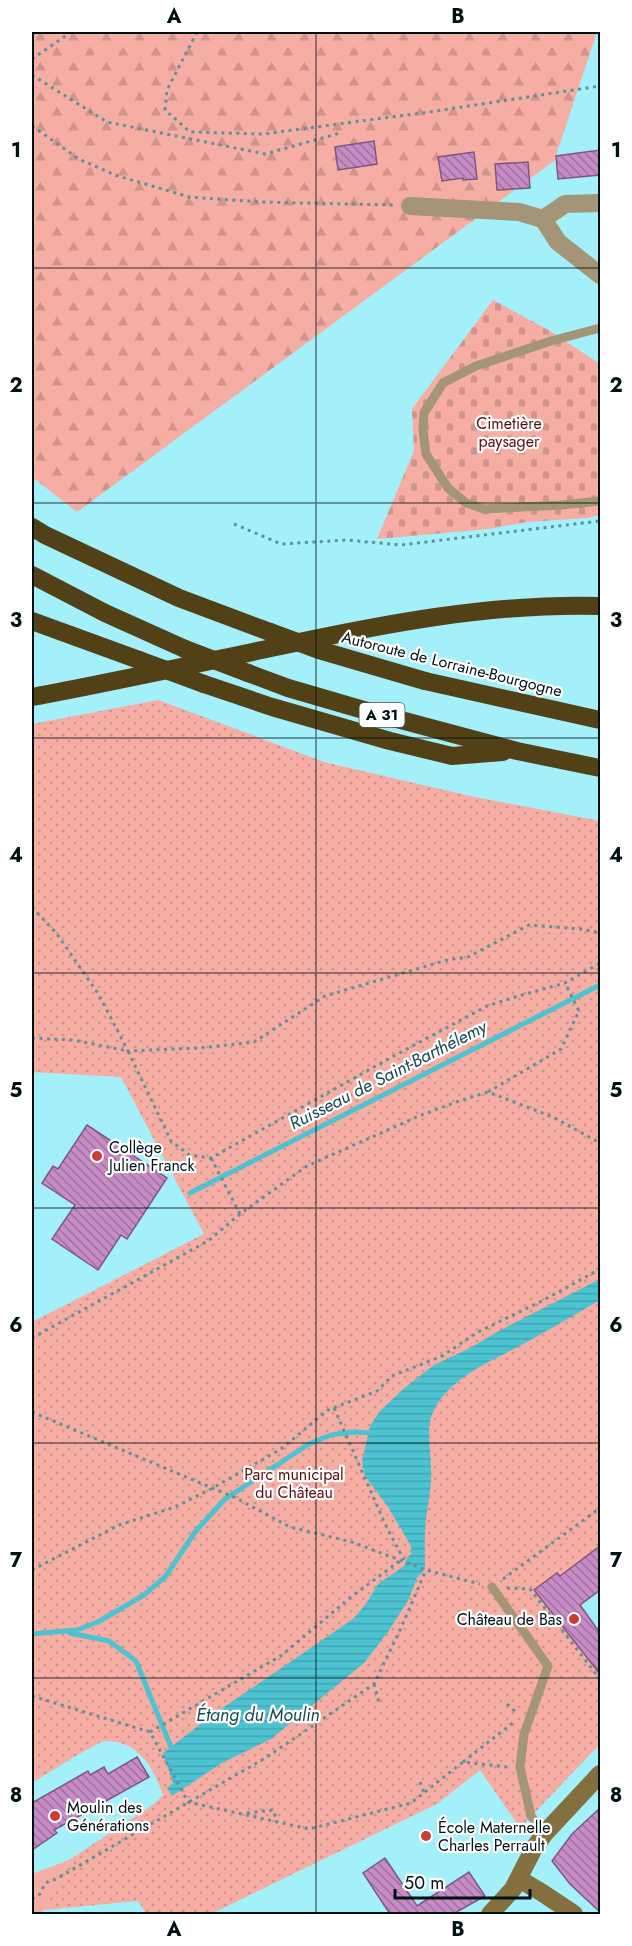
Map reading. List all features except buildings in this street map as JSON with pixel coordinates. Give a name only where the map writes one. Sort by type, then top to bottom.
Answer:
[{"type":"highway","name":"Autoroute de Lorraine-Bourgogne","points":[[32,527],[179,598],[319,650],[425,681],[600,720]]},
{"type":"highway","name":"A 31","points":[[32,575],[105,613],[185,649],[288,688],[517,752],[600,768]]},
{"type":"highway","points":[[32,698],[372,626],[512,608],[600,606]]},
{"type":"highway","points":[[32,621],[204,684],[390,741],[452,756],[517,752]]},
{"type":"street","points":[[543,219],[565,204],[600,203]]},
{"type":"street","points":[[410,206],[519,212],[543,219],[558,242],[600,276]]},
{"type":"street","points":[[490,1914],[505,1900],[545,1833],[600,1774]]},
{"type":"street","points":[[519,1879],[574,1914]]},
{"type":"lane","points":[[600,328],[551,341],[476,366],[443,382],[424,412],[423,430],[426,454],[448,488],[466,503],[484,508],[600,501]]},
{"type":"lane","points":[[492,1587],[548,1666],[524,1734],[520,1767],[531,1816],[545,1833]]},
{"type":"path","points":[[32,59],[71,32]]},
{"type":"path","points":[[197,32],[167,90],[165,110],[190,132],[263,134],[600,86]]},
{"type":"path","points":[[32,75],[107,122],[266,154],[340,133]]},
{"type":"path","points":[[32,126],[79,159],[115,175],[189,197],[260,202],[410,206]]},
{"type":"path","points":[[234,524],[281,544],[347,540],[401,545],[600,520]]},
{"type":"path","points":[[32,907],[57,934],[99,995],[171,1141],[189,1155],[211,1158],[487,1006],[565,983],[600,963]]},
{"type":"path","points":[[32,1038],[73,1040],[128,1051],[200,1048],[254,1042],[325,996],[447,960],[468,957],[529,926],[581,929],[600,933]]},
{"type":"path","points":[[32,1338],[208,1241],[240,1214],[308,1166],[419,1116],[488,1092],[561,1049],[579,1011],[565,983]]},
{"type":"path","points":[[488,1092],[553,1117],[600,1143]]},
{"type":"path","points":[[211,1158],[240,1214]]},
{"type":"path","points":[[32,1570],[119,1525],[175,1507],[211,1489],[280,1449],[328,1410],[377,1391],[392,1376],[442,1356],[478,1332],[542,1301],[600,1269]]},
{"type":"path","points":[[334,1408],[403,1561]]},
{"type":"path","points":[[32,1412],[236,1498],[290,1527],[352,1542],[426,1570],[492,1587],[530,1589],[600,1678]]},
{"type":"path","points":[[492,1587],[600,1508]]},
{"type":"path","points":[[150,1732],[282,1655],[351,1597],[403,1561]]},
{"type":"path","points":[[32,1899],[40,1894],[45,1882],[56,1880],[267,1757],[374,1684],[426,1570]]},
{"type":"path","points":[[374,1684],[379,1703]]},
{"type":"path","points":[[32,1696],[150,1732],[188,1802]]},
{"type":"path","points":[[188,1802],[309,1829],[411,1803],[520,1717],[507,1704]]},
{"type":"path","points":[[463,1762],[520,1767]]},
{"type":"path","points":[[420,1782],[424,1793]]},
{"type":"path","points":[[245,1813],[273,1810],[277,1806]]},
{"type":"path","points":[[273,1810],[277,1821]]},
{"type":"green space","points":[[32,32],[597,32],[554,161],[77,512],[32,477]]},
{"type":"green space","name":"Cimetière paysager","points":[[493,300],[550,331],[600,364],[600,515],[527,522],[488,529],[377,539],[414,451],[412,409]]},
{"type":"green space","name":"Parc municipal du Château","points":[[158,700],[324,762],[470,796],[600,821],[600,1546],[560,1576],[557,1573],[534,1590],[600,1674],[600,1744],[520,1828],[480,1770],[437,1804],[211,1914],[146,1914],[138,1901],[44,1910],[69,1860],[154,1804],[163,1795],[155,1775],[143,1758],[127,1745],[117,1742],[100,1743],[32,1783],[32,1322],[204,1234],[121,1077],[32,1072],[32,724]]},
{"type":"green space","points":[[69,1860],[44,1910],[40,1914],[32,1914],[32,1874]]},
{"type":"water","name":"Étang du Moulin","points":[[600,1279],[600,1300],[474,1370],[451,1387],[434,1410],[429,1431],[431,1475],[425,1525],[425,1569],[417,1578],[409,1599],[388,1632],[364,1663],[271,1739],[222,1763],[172,1796],[167,1788],[173,1783],[163,1753],[211,1716],[353,1619],[378,1584],[404,1566],[411,1554],[411,1546],[388,1507],[365,1476],[362,1461],[370,1426],[380,1411],[434,1365]]},
{"type":"waterway","name":"Ruisseau de Saint-Barthélemy","points":[[190,1193],[600,985]]},
{"type":"waterway","name":"Ruisseau de Saint-Barthélemy","points":[[32,1634],[77,1630],[98,1622],[144,1595],[166,1576],[195,1532],[225,1499],[309,1444],[331,1435],[353,1432],[374,1433]]},
{"type":"waterway","points":[[70,1633],[109,1641],[136,1661],[171,1747]]},
{"type":"place","name":"Collège Julien Franck","points":[[97,1156]]},
{"type":"place","name":"Château de Bas","points":[[574,1619]]},
{"type":"place","name":"Moulin des Générations","points":[[55,1816]]},
{"type":"place","name":"École Maternelle Charles Perrault","points":[[426,1836]]}]
